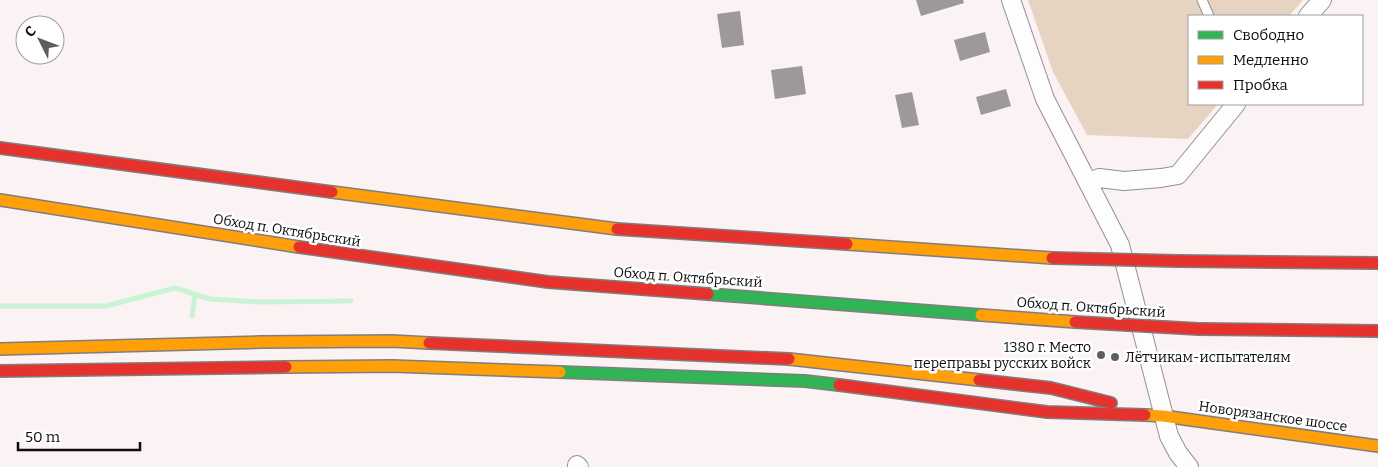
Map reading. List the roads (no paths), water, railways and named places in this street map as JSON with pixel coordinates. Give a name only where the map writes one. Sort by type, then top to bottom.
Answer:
[{"type":"main road","points":[[0,148],[609,228],[1052,258],[1378,262]]},
{"type":"main road","name":"Обход п. Октябрьский","points":[[0,200],[321,251],[548,282],[1075,322],[1199,329],[1378,331]]},
{"type":"main road","points":[[0,349],[262,342],[392,341],[808,360],[1050,388],[1163,416]]},
{"type":"main road","points":[[0,371],[392,366],[805,381],[1047,412],[1163,416]]},
{"type":"main road","name":"Новорязанское шоссе","points":[[1163,416],[1378,446]]},
{"type":"street","points":[[1011,0],[1045,99],[1123,253],[1169,436],[1178,453],[1189,467]]},
{"type":"street","points":[[1309,15],[1322,0]]},
{"type":"street","points":[[1088,183],[1099,178],[1124,181],[1178,175],[1235,105]]},
{"type":"lane","points":[[1202,0],[1209,15]]},
{"type":"waterway","points":[[0,306],[106,306],[175,288],[210,299],[258,302],[351,301]]},
{"type":"waterway","points":[[192,316],[195,294]]},
{"type":"place","name":"1380 г. Место переправы русских войск","points":[[1101,355]]},
{"type":"place","name":"Лётчикам-испытателям","points":[[1115,357]]}]
